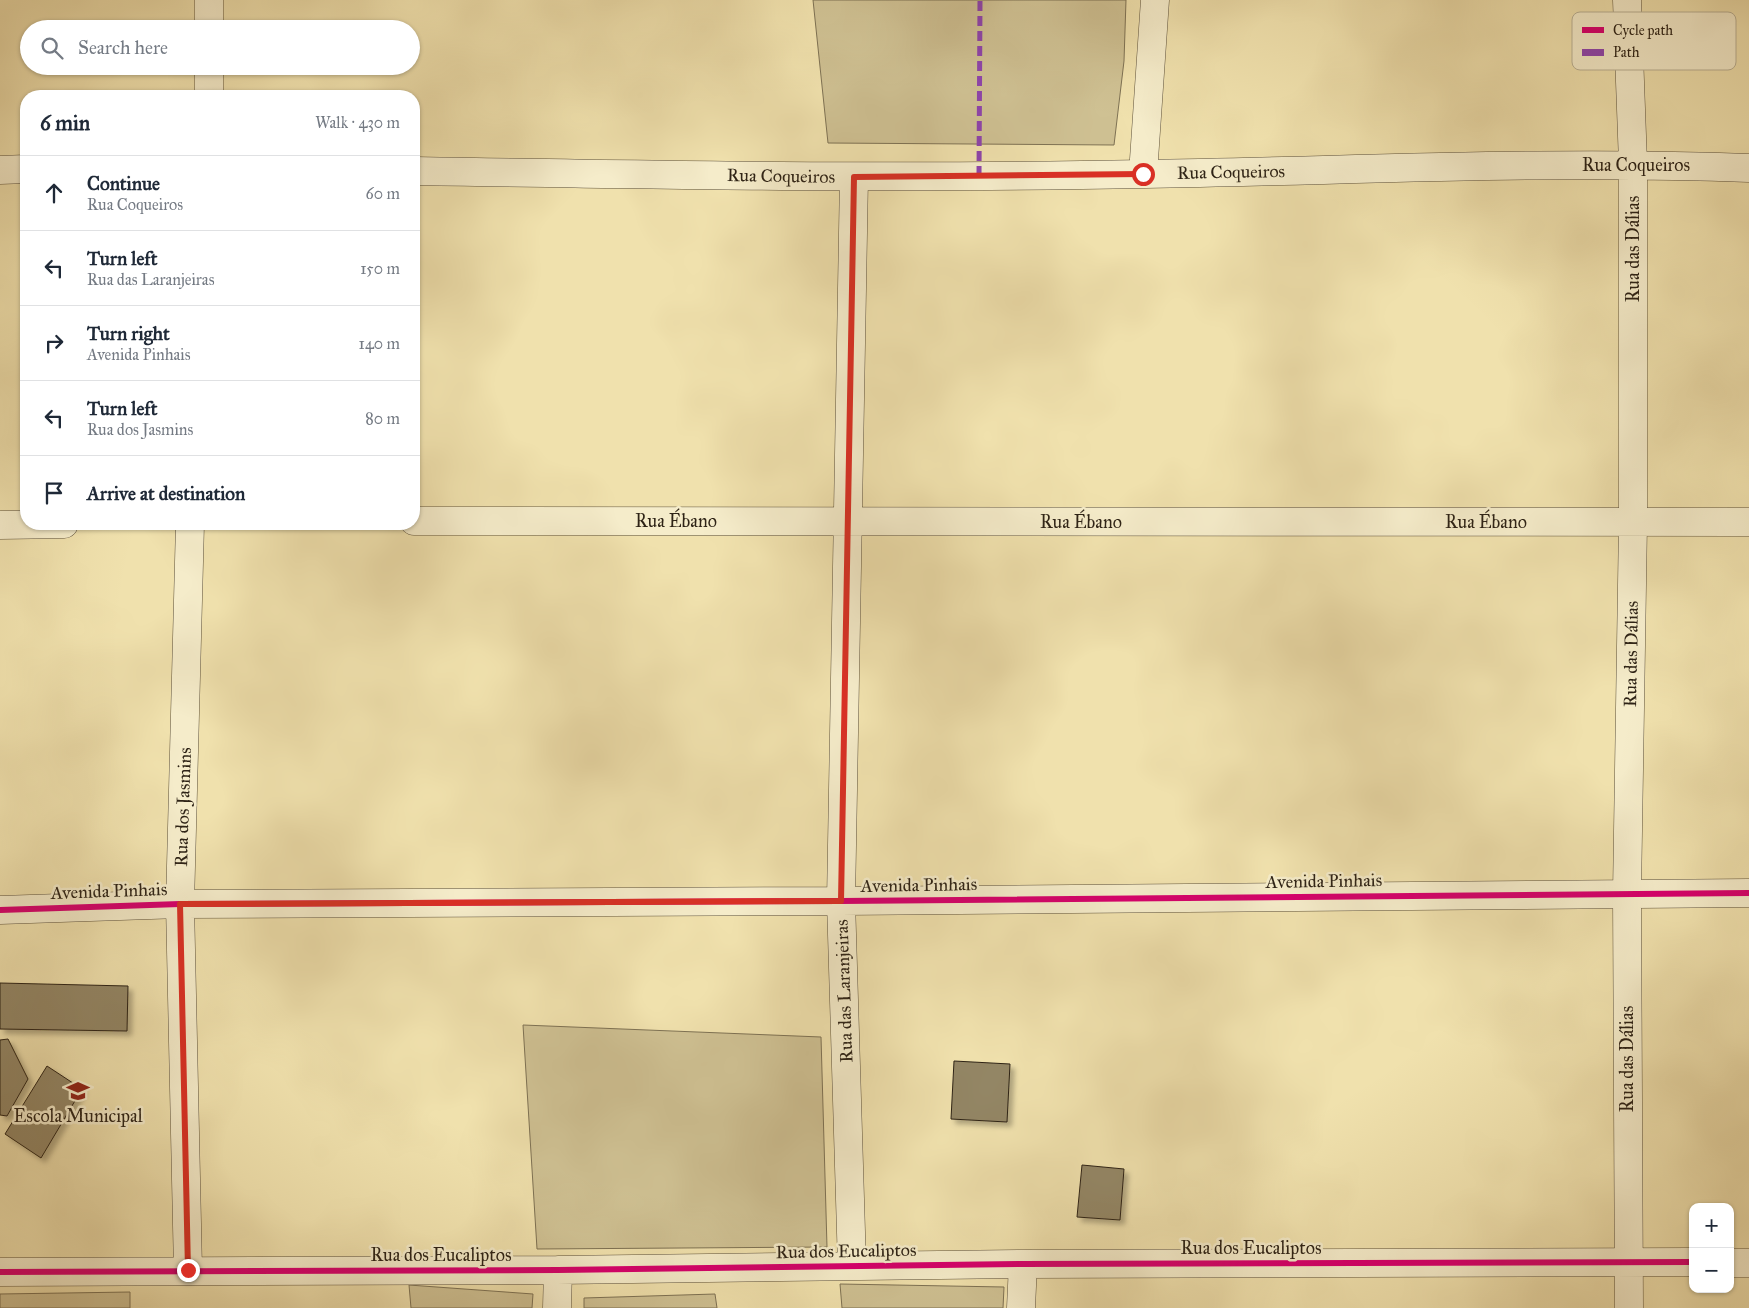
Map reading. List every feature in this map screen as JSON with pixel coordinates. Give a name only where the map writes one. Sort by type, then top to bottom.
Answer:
[{"type":"street","points":[[209,0],[209,20]]},
{"type":"street","points":[[1143,174],[1155,0]]},
{"type":"street","name":"Rua das Dálias","points":[[1629,1308],[1627,893],[1633,523],[1633,163],[1630,70]]},
{"type":"street","points":[[209,75],[209,90]]},
{"type":"street","name":"Rua Coqueiros","points":[[420,171],[854,177],[1143,174],[1633,163],[1749,168]]},
{"type":"street","points":[[0,170],[20,170]]},
{"type":"street","name":"Rua das Laranjeiras","points":[[852,1265],[841,901],[854,177]]},
{"type":"street","name":"Rua Ébano","points":[[420,521],[1749,522]]},
{"type":"street","points":[[0,525],[20,525]]},
{"type":"street","name":"Rua dos Jasmins","points":[[188,1270],[180,904],[190,530]]},
{"type":"street","name":"Avenida Pinhais","points":[[0,910],[180,904],[841,901],[1627,893],[1749,894]]},
{"type":"street","name":"Rua dos Eucaliptos","points":[[0,1272],[558,1270],[852,1265],[1689,1262]]},
{"type":"street","points":[[1734,1263],[1749,1263]]},
{"type":"street","points":[[1021,1308],[1023,1264]]},
{"type":"street","points":[[556,1308],[558,1270]]},
{"type":"shaded area","points":[[813,0],[1126,0],[1124,61],[1114,145],[828,143]]},
{"type":"shaded area","points":[[523,1025],[821,1037],[827,1247],[537,1249]]},
{"type":"shaded area","points":[[840,1284],[1004,1287],[1003,1308],[842,1308]]},
{"type":"shaded area","points":[[409,1285],[533,1294],[532,1308],[411,1308]]},
{"type":"shaded area","points":[[130,1292],[130,1308],[0,1308],[0,1294]]},
{"type":"shaded area","points":[[715,1294],[717,1308],[584,1308],[584,1298]]},
{"type":"building","points":[[0,983],[128,986],[127,1031],[0,1029]]},
{"type":"building","points":[[8,1039],[28,1079],[7,1116],[0,1115],[0,1040]]},
{"type":"building","points":[[954,1061],[1010,1064],[1007,1122],[951,1119]]},
{"type":"building","points":[[47,1066],[82,1089],[41,1158],[5,1134]]},
{"type":"building","points":[[1082,1165],[1124,1169],[1120,1220],[1077,1217]]},
{"type":"marked path","points":[[979,176],[980,0]]},
{"type":"cycle path","points":[[0,910],[180,904],[841,901],[1749,893]]},
{"type":"cycle path","points":[[0,1272],[558,1270],[1023,1264],[1689,1262]]},
{"type":"place","name":"Escola Municipal","points":[[78,1091]]},
{"type":"route","points":[[188,1270],[180,904],[841,901],[854,177],[1143,174]]}]
